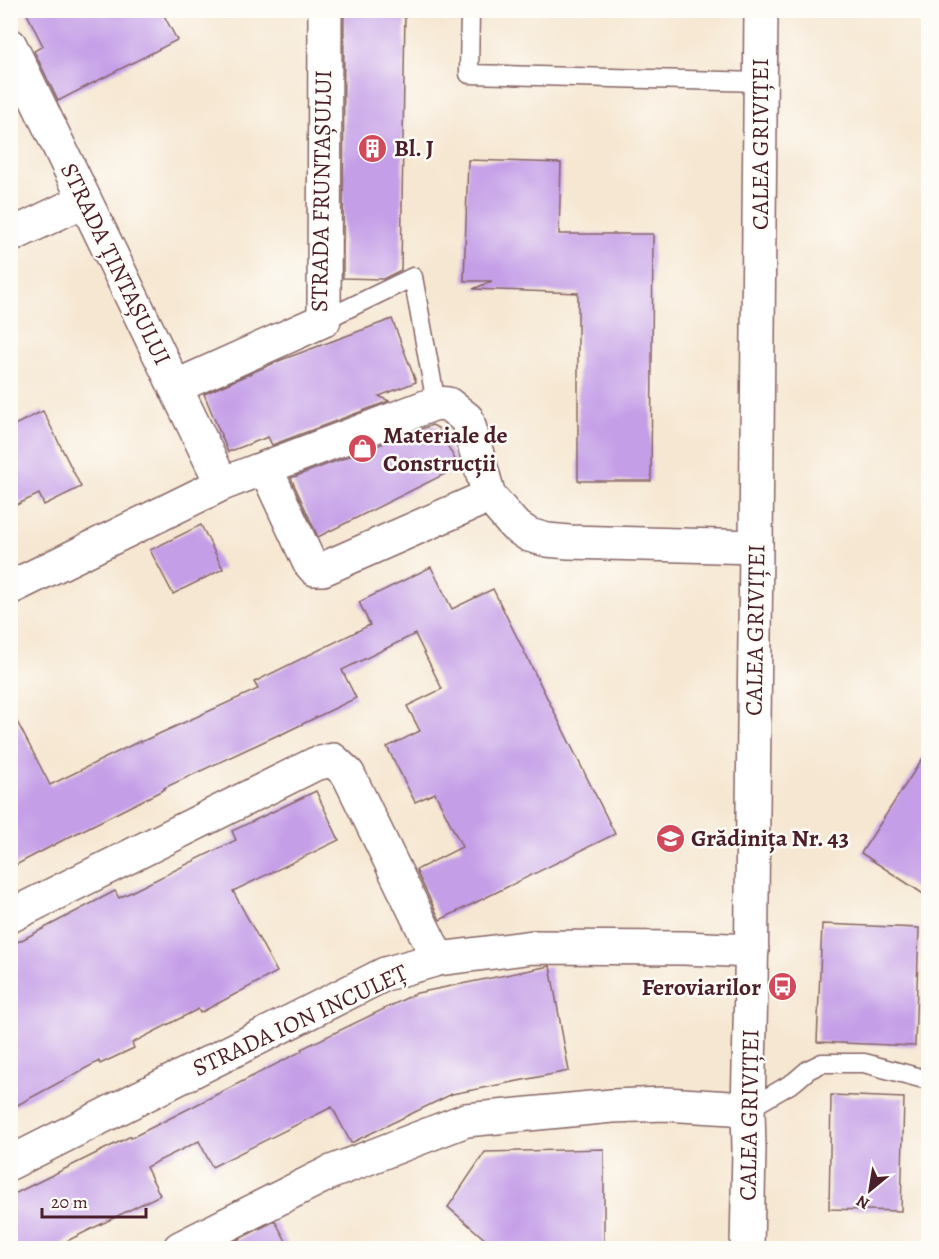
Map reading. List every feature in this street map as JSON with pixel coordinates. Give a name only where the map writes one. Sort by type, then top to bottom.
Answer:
[{"type":"street","name":"STRADA FRUNTAȘULUI","points":[[175,387],[324,320],[325,10]]},
{"type":"street","name":"CALEA GRIVIȚEI","points":[[747,1248],[761,10]]},
{"type":"street","name":"STRADA ȚINTAȘULUI","points":[[10,45],[222,484]]},
{"type":"street","points":[[10,236],[85,200]]},
{"type":"street","points":[[10,588],[222,484],[436,403],[448,404],[467,419],[489,496],[514,525],[529,535],[547,540],[756,547]]},
{"type":"street","points":[[266,469],[309,562],[315,569],[323,569],[489,496]]},
{"type":"street","points":[[10,916],[315,764],[333,760],[348,774],[438,959]]},
{"type":"street","name":"STRADA ION INCULEȚ","points":[[10,1163],[385,975],[438,959],[533,947],[752,951]]},
{"type":"street","points":[[180,1248],[329,1173],[466,1120],[612,1106],[665,1104],[748,1109]]},
{"type":"lane","points":[[470,10],[469,74],[760,82]]},
{"type":"lane","points":[[324,320],[413,277],[436,403]]},
{"type":"lane","points":[[748,1109],[822,1063],[864,1062],[928,1080]]},
{"type":"building","points":[[25,10],[161,10],[177,40],[58,101],[34,51],[43,46]]},
{"type":"building","name":"Bl. J","points":[[344,10],[405,10],[401,270],[383,279],[343,278]]},
{"type":"building","points":[[468,160],[561,163],[559,234],[653,234],[651,481],[578,481],[578,293],[473,289],[492,281],[464,281]]},
{"type":"building","points":[[392,319],[416,382],[379,396],[389,401],[272,445],[268,437],[228,452],[204,394],[281,360]]},
{"type":"building","points":[[43,411],[81,487],[44,505],[39,494],[10,508],[10,427]]},
{"type":"building","points":[[432,425],[438,428],[459,467],[318,537],[291,478]]},
{"type":"building","points":[[201,525],[223,569],[173,594],[150,550]]},
{"type":"building","points":[[431,567],[452,609],[493,589],[615,834],[440,920],[416,870],[462,847],[435,793],[415,802],[387,747],[420,731],[407,706],[442,689],[415,634],[342,670],[356,698],[164,788],[10,868],[10,708],[50,785],[140,741],[258,689],[254,682],[370,625],[359,602]]},
{"type":"building","points":[[928,750],[928,897],[861,853]]},
{"type":"building","points":[[316,791],[339,840],[233,891],[277,972],[200,1013],[198,1009],[132,1043],[134,1048],[100,1064],[99,1061],[10,1109],[10,946],[115,891],[119,898],[236,840],[232,831]]},
{"type":"building","points":[[822,924],[919,928],[915,1046],[817,1042]]},
{"type":"building","points":[[550,966],[569,1071],[452,1094],[351,1143],[332,1107],[212,1167],[199,1141],[146,1167],[160,1195],[53,1248],[10,1248],[10,1196],[131,1136],[131,1138],[302,1051],[301,1049],[417,993]]},
{"type":"building","points":[[831,1095],[904,1098],[901,1211],[829,1209]]},
{"type":"building","points":[[604,1149],[604,1248],[495,1248],[448,1207],[485,1152]]},
{"type":"building","points":[[275,1221],[290,1248],[221,1248]]},
{"type":"place","name":"Bl. J","points":[[373,148]]},
{"type":"place","name":"Materiale de Construcții","points":[[362,449]]},
{"type":"place","name":"Grădinița Nr. 43","points":[[670,838]]},
{"type":"place","name":"Feroviarilor","points":[[782,987]]}]
